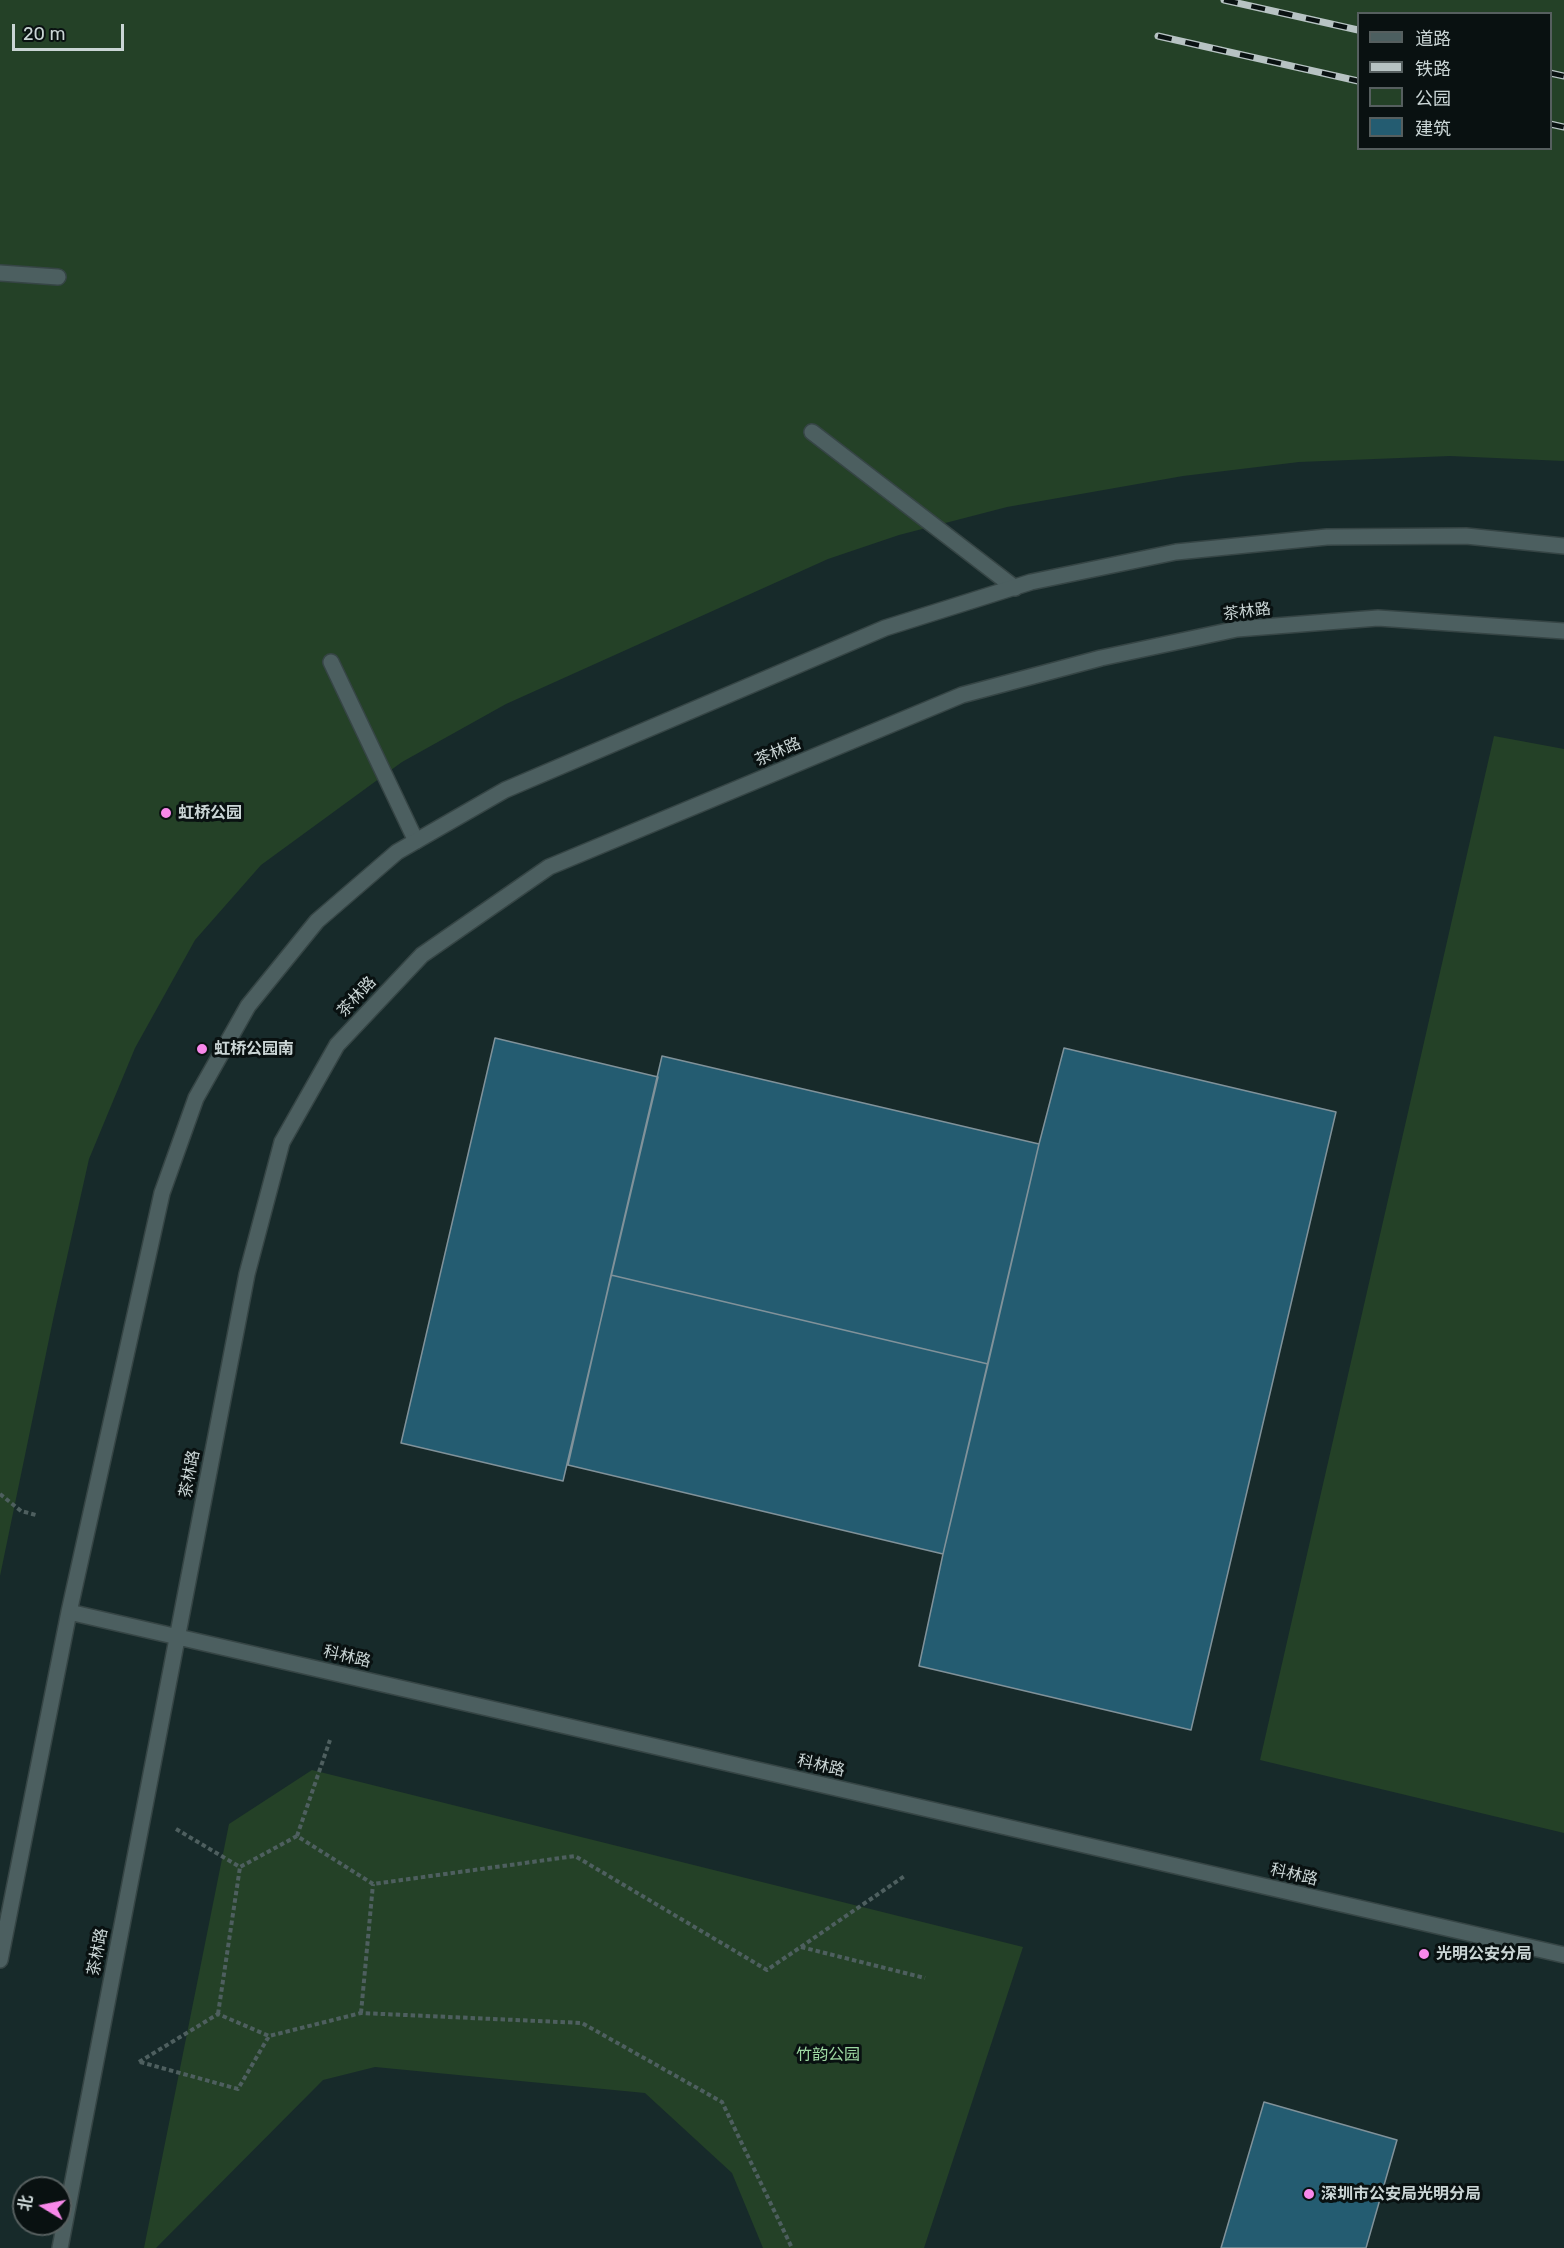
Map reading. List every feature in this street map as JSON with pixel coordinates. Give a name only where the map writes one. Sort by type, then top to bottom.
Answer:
[{"type":"street","points":[[0,273],[58,277]]},
{"type":"street","points":[[812,432],[1015,588]]},
{"type":"street","points":[[0,1960],[69,1612],[162,1193],[196,1098],[248,1006],[317,921],[397,852],[505,790],[885,628],[1031,582],[1176,552],[1327,537],[1466,536],[1564,546]]},
{"type":"street","name":"茶林路","points":[[60,2248],[247,1274],[282,1142],[337,1045],[422,955],[549,867],[962,695],[1101,658],[1237,629],[1378,618],[1564,631]]},
{"type":"street","points":[[331,662],[416,841]]},
{"type":"street","name":"科林路","points":[[69,1612],[1564,1955]]},
{"type":"path","points":[[0,1494],[21,1510],[36,1515]]},
{"type":"path","points":[[240,1868],[297,1836],[330,1740]]},
{"type":"path","points":[[176,1829],[240,1868]]},
{"type":"path","points":[[297,1836],[373,1884],[575,1857],[767,1970],[906,1875]]},
{"type":"path","points":[[218,2014],[240,1868]]},
{"type":"path","points":[[361,2013],[373,1884]]},
{"type":"path","points":[[800,1947],[925,1978]]},
{"type":"path","points":[[218,2014],[268,2036],[361,2013],[582,2023],[722,2102],[792,2248]]},
{"type":"path","points":[[218,2014],[139,2062],[238,2088],[268,2036]]},
{"type":"green space","name":"虹桥公园","points":[[0,0],[1564,0],[1564,461],[1450,456],[1299,462],[1183,476],[1007,507],[899,535],[828,559],[506,704],[402,762],[261,865],[195,940],[135,1048],[89,1159],[0,1576]]},
{"type":"green space","points":[[1494,736],[1564,749],[1564,1833],[1260,1760]]},
{"type":"green space","name":"竹韵公园","points":[[312,1770],[1023,1947],[924,2248],[763,2248],[732,2173],[645,2093],[375,2067],[323,2080],[156,2248],[144,2248],[229,1824]]},
{"type":"building","points":[[495,1038],[658,1077],[563,1481],[401,1443]]},
{"type":"building","points":[[1064,1048],[1336,1112],[1191,1730],[919,1666],[1039,1144]]},
{"type":"building","points":[[662,1056],[1039,1144],[988,1364],[611,1275]]},
{"type":"building","points":[[611,1275],[988,1364],[943,1554],[568,1465]]},
{"type":"building","name":"深圳市公安局光明分局","points":[[1264,2102],[1397,2140],[1366,2248],[1221,2248]]},
{"type":"railway","points":[[1224,0],[1357,30]]},
{"type":"railway","points":[[1158,36],[1357,81]]},
{"type":"railway","points":[[1552,73],[1564,76]]},
{"type":"railway","points":[[1552,124],[1564,127]]},
{"type":"place","name":"虹桥公园","points":[[166,813]]},
{"type":"place","name":"虹桥公园南","points":[[202,1049]]},
{"type":"place","name":"光明公安分局","points":[[1424,1954]]},
{"type":"place","name":"深圳市公安局光明分局","points":[[1309,2194]]}]
